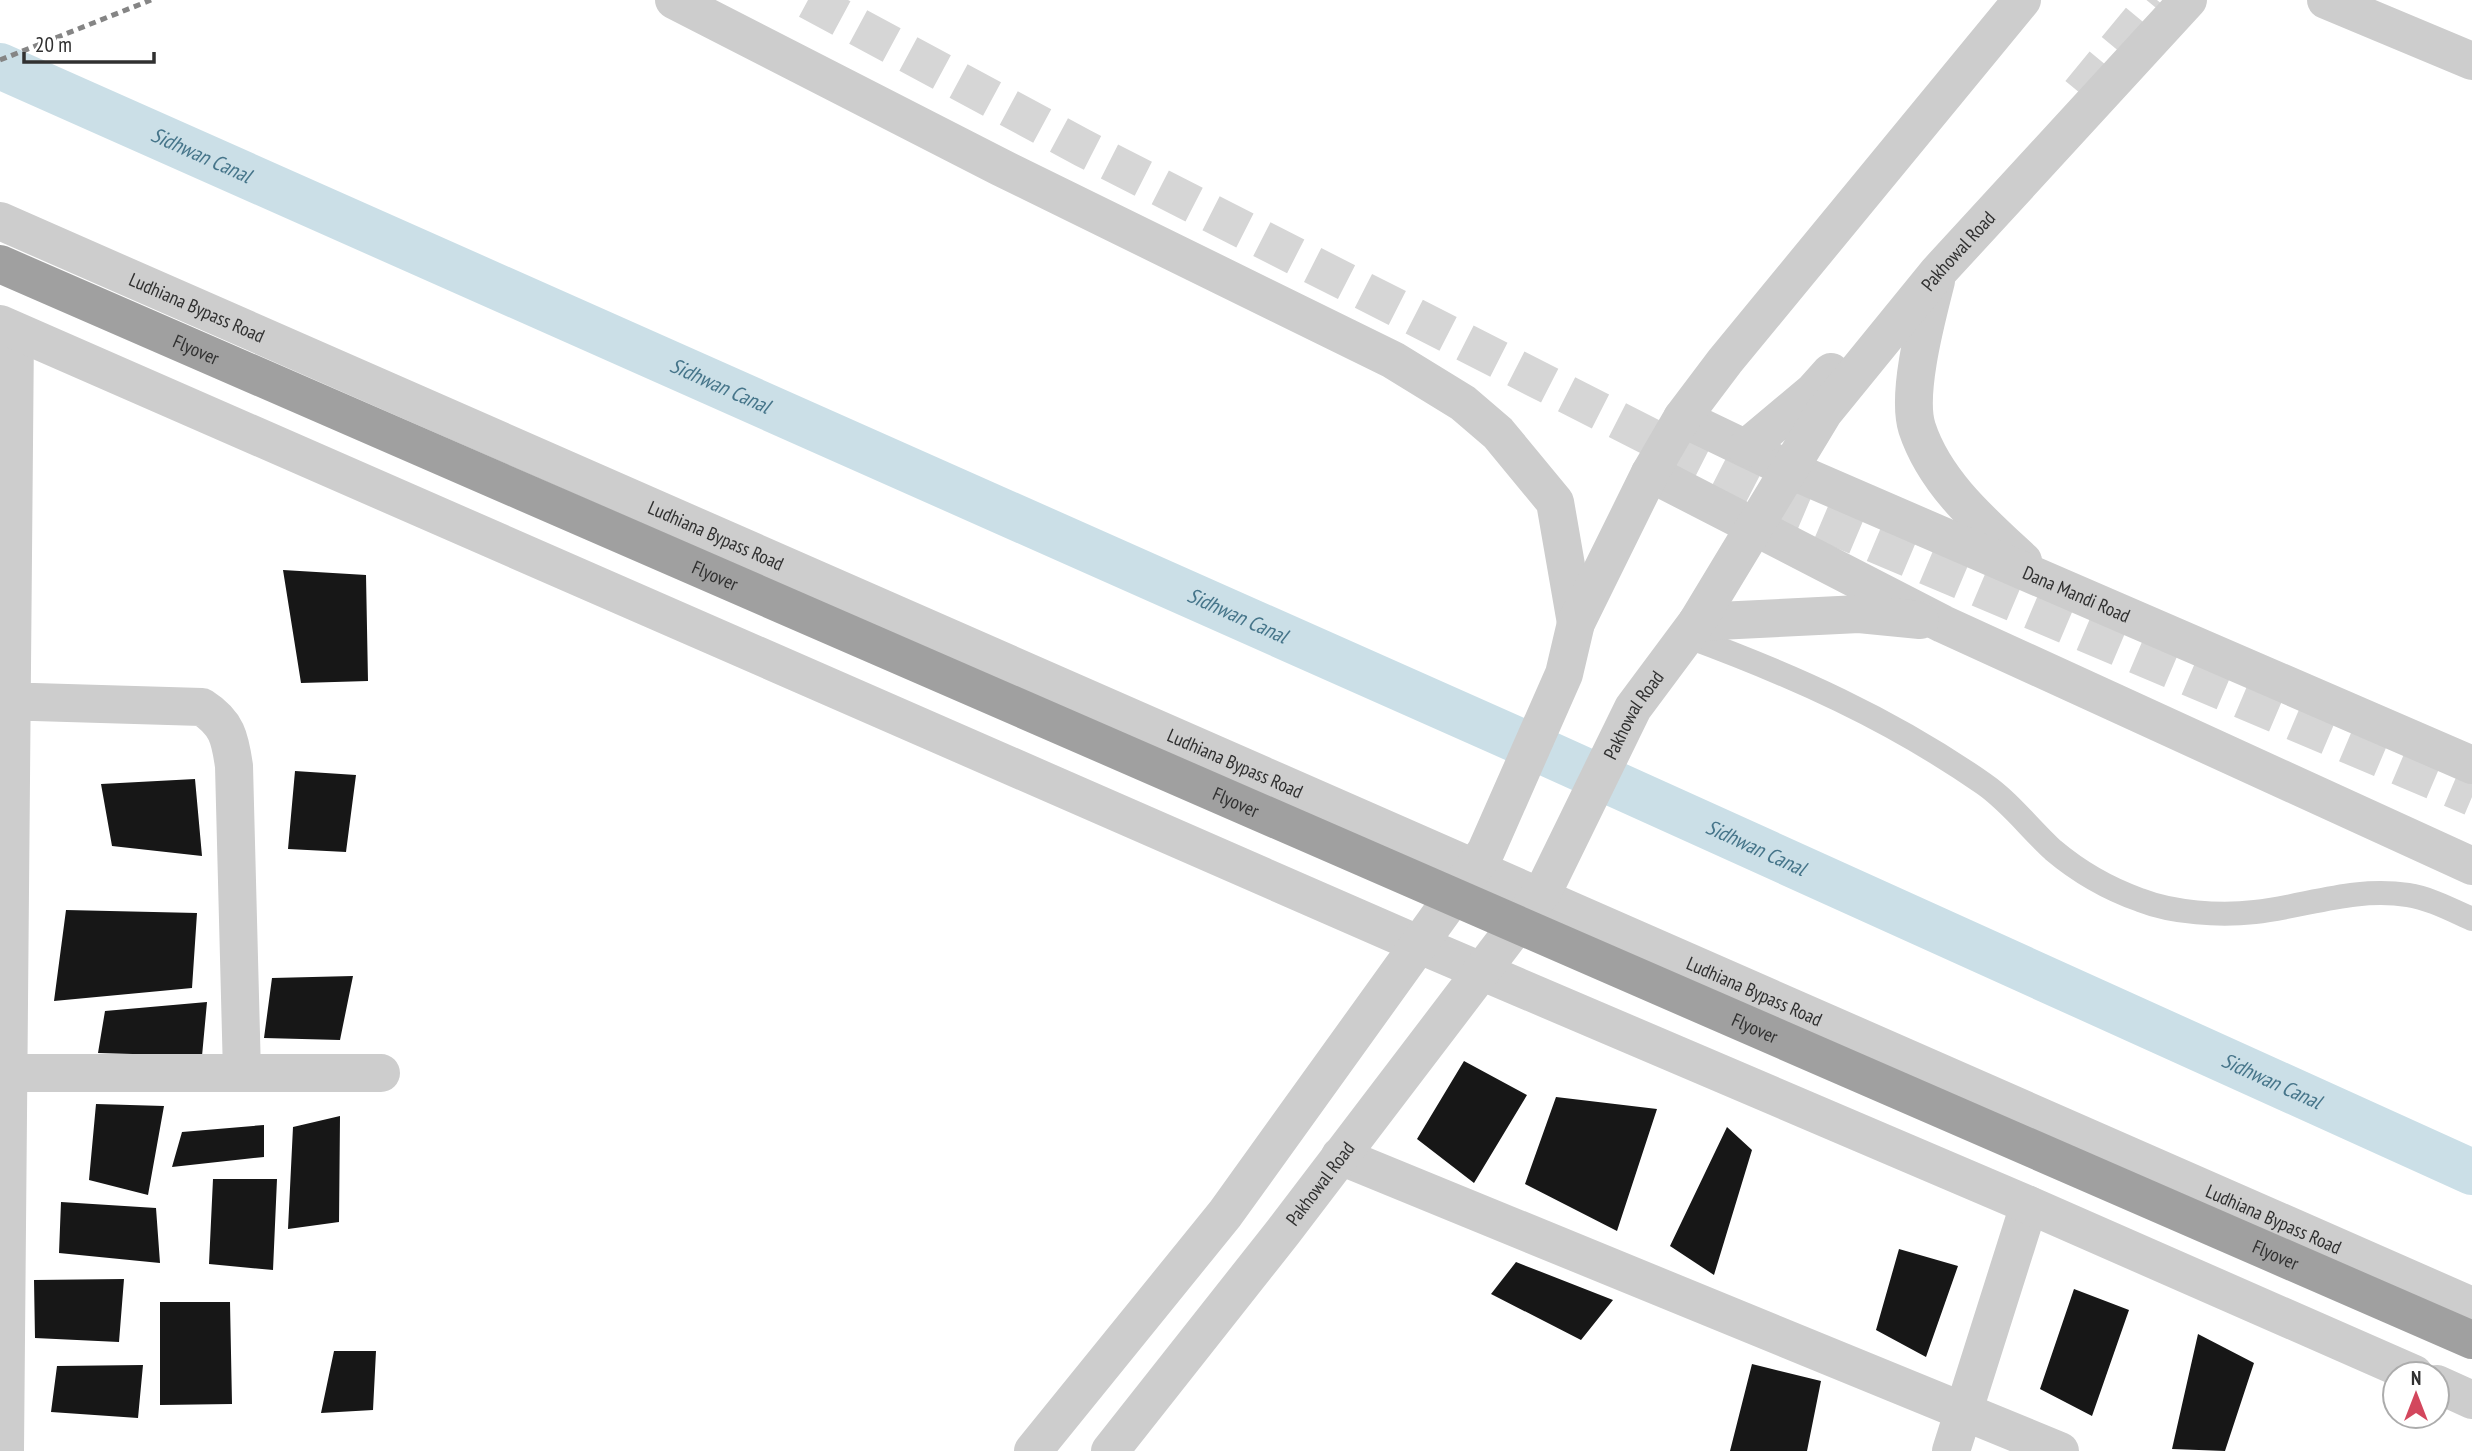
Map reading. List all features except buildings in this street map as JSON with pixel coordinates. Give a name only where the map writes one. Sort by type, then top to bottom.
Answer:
[{"type":"highway","name":"Flyover","points":[[0,264],[2472,1340]]},
{"type":"street","points":[[674,0],[1000,167],[1393,360],[1463,403],[1498,433],[1530,468],[1555,502],[1576,623]]},
{"type":"street","points":[[1033,1451],[1225,1214],[1481,859],[1564,674],[1576,623],[1650,473],[1682,418],[1734,350],[2022,0]]},
{"type":"street","name":"Pakhowal Road","points":[[1110,1451],[1542,893],[1633,708],[1691,629],[1824,412],[1938,272],[2188,0]]},
{"type":"street","points":[[2326,0],[2472,61]]},
{"type":"street","name":"Ludhiana Bypass Road","points":[[0,221],[1481,859],[1542,893],[2472,1306]]},
{"type":"street","points":[[1938,272],[1924,331],[1915,387],[1917,427],[1941,476],[1979,519],[2045,581]]},
{"type":"street","points":[[1746,449],[1814,391],[1876,320]]},
{"type":"street","points":[[5,1451],[8,327],[1420,945],[2029,1205],[2382,1360]]},
{"type":"street","name":"Dana Mandi Road","points":[[1682,418],[1788,469],[2472,765]]},
{"type":"street","points":[[1650,473],[1943,624],[2472,866]]},
{"type":"street","points":[[1691,629],[1859,614],[1943,624]]},
{"type":"street","points":[[5,701],[202,707],[218,717],[229,733],[234,766],[243,1073]]},
{"type":"street","points":[[4,1073],[380,1073]]},
{"type":"street","points":[[1340,1156],[2060,1451]]},
{"type":"street","points":[[1951,1451],[2029,1205]]},
{"type":"street","points":[[2451,1390],[2472,1400]]},
{"type":"lane","points":[[1691,629],[1853,705],[1917,739],[1988,786],[2054,850],[2093,879],[2142,901],[2200,912],[2255,912],[2351,894],[2409,895],[2472,919]]},
{"type":"waterway","name":"Sidhwan Canal","points":[[0,66],[1535,748],[2472,1172]]},
{"type":"tunnel","points":[[808,0],[1083,148],[1786,506],[2472,797]]},
{"type":"tunnel","points":[[2080,93],[2157,0]]},
{"type":"railway","points":[[0,60],[151,0]]}]
